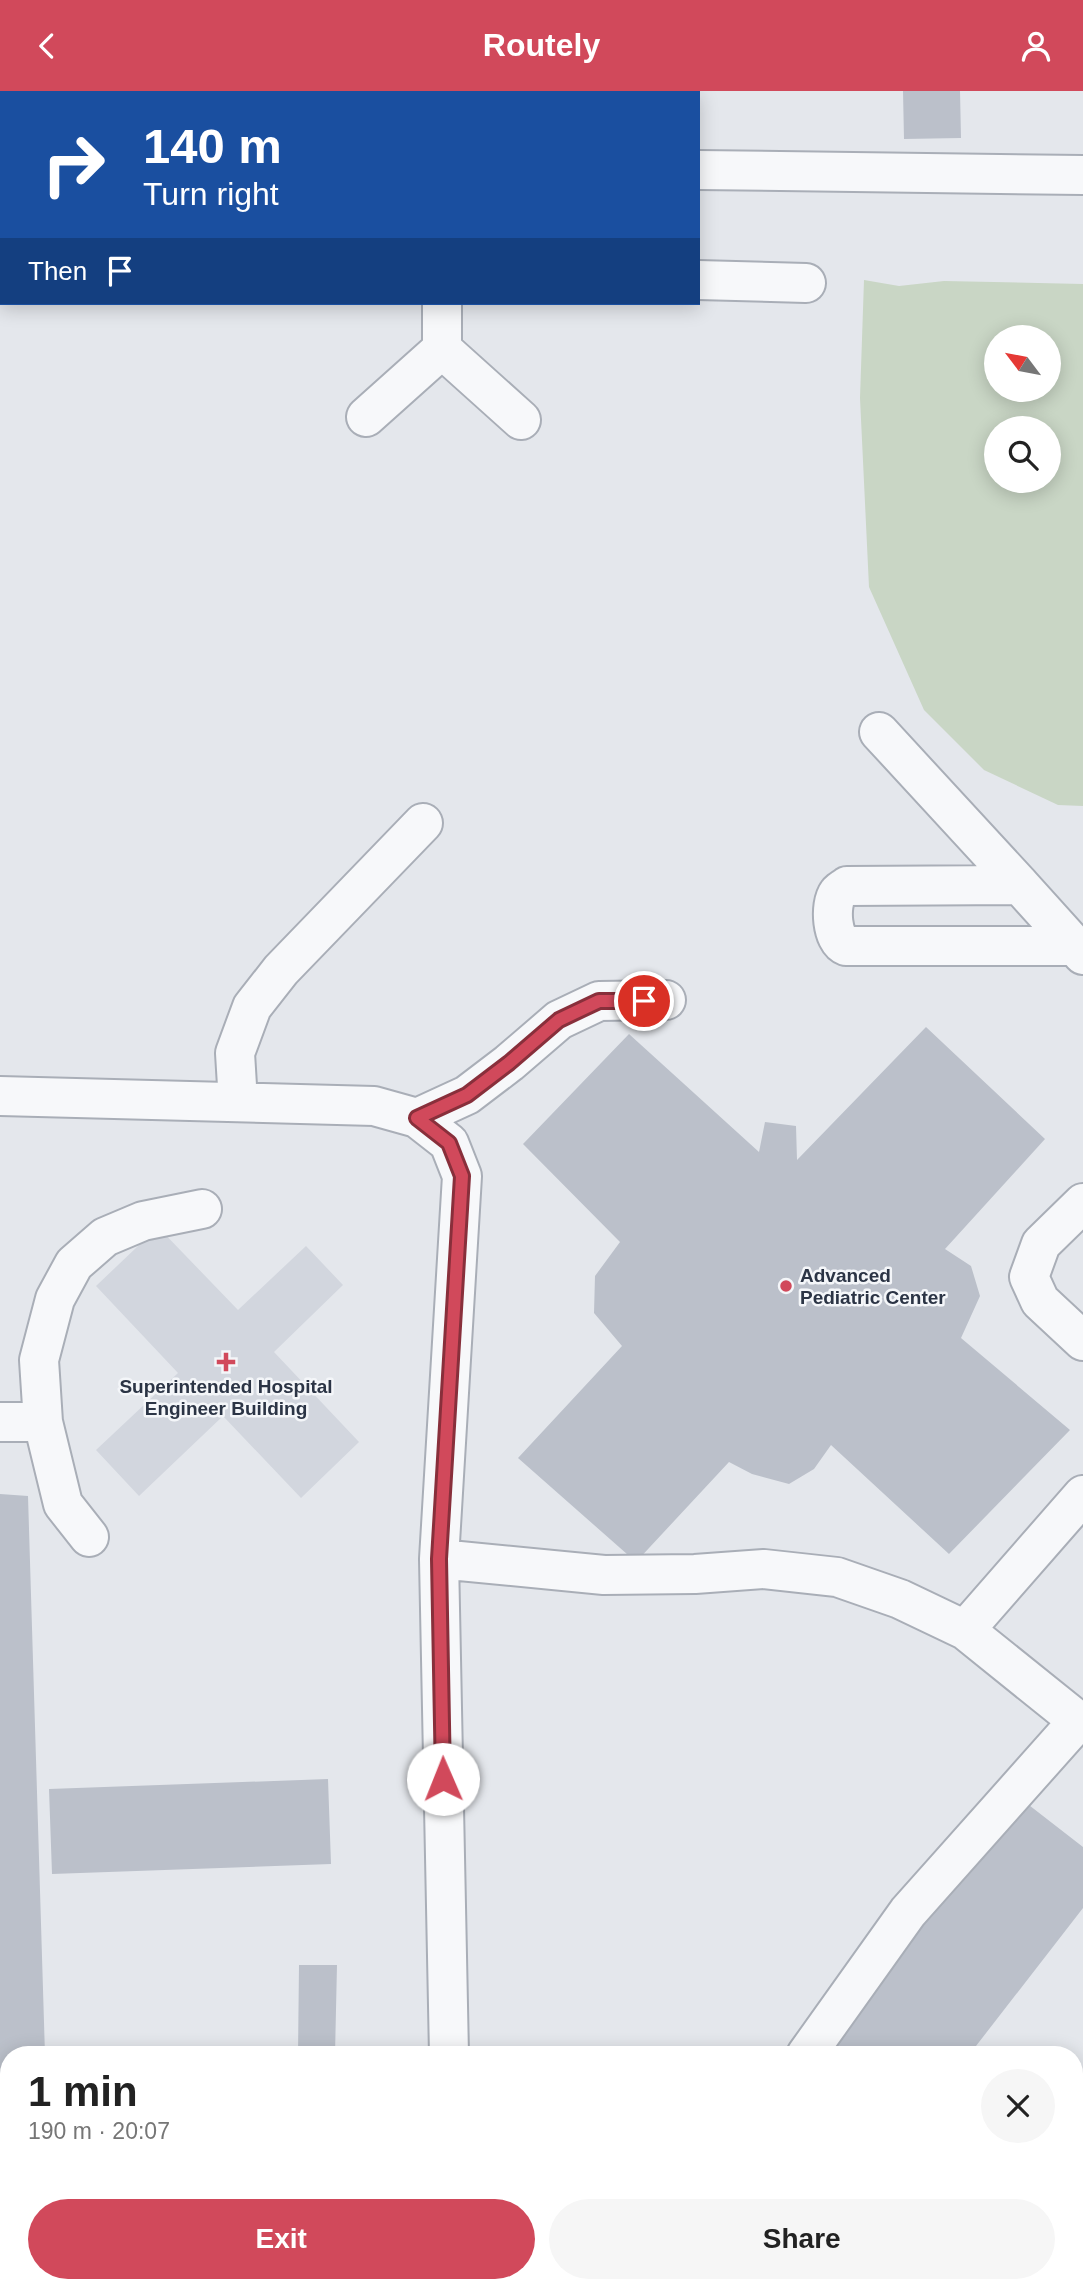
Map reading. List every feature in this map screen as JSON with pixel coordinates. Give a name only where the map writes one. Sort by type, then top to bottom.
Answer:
[{"type":"street","points":[[700,170],[1083,175]]},
{"type":"street","points":[[700,280],[806,283]]},
{"type":"street","points":[[442,305],[442,349],[521,421]]},
{"type":"street","points":[[366,417],[442,349]]},
{"type":"street","points":[[879,732],[1079,951]]},
{"type":"street","points":[[238,1103],[235,1053],[252,1007],[281,970],[423,823]]},
{"type":"street","points":[[1020,885],[847,886],[838,892],[834,904],[835,936],[846,946],[1079,951]]},
{"type":"street","points":[[417,1118],[467,1095],[559,1020],[599,1001],[666,1000]]},
{"type":"street","points":[[0,1096],[374,1106],[417,1118],[449,1143],[462,1176],[439,1559],[449,2046]]},
{"type":"street","points":[[1083,1203],[1041,1244],[1029,1277],[1040,1301],[1083,1341]]},
{"type":"street","points":[[89,1537],[63,1504],[43,1422],[39,1360],[55,1299],[74,1265],[105,1237],[143,1221],[202,1209]]},
{"type":"street","points":[[0,1422],[43,1422]]},
{"type":"street","points":[[965,1630],[1083,1495]]},
{"type":"street","points":[[439,1559],[604,1575],[695,1574],[764,1569],[837,1577],[900,1599],[965,1630],[1080,1723],[908,1912],[812,2046]]},
{"type":"shaded area","name":"Superintended Hospital Engineer Building","points":[[158,1227],[238,1310],[306,1246],[343,1285],[274,1352],[359,1442],[301,1498],[223,1416],[139,1496],[96,1450],[178,1373],[96,1286]]},
{"type":"green space","points":[[864,280],[899,286],[944,281],[1083,284],[1083,806],[1058,805],[984,770],[924,710],[869,587],[860,398]]},
{"type":"building","points":[[903,91],[960,91],[961,138],[904,139]]},
{"type":"building","name":"Advanced Pediatric Center","points":[[926,1027],[1045,1139],[945,1249],[971,1266],[980,1296],[961,1338],[1070,1430],[949,1554],[831,1445],[814,1469],[789,1484],[752,1474],[729,1462],[636,1562],[518,1458],[622,1346],[594,1313],[595,1276],[620,1242],[523,1144],[629,1034],[759,1152],[765,1122],[796,1126],[797,1160]]},
{"type":"building","points":[[0,1494],[28,1496],[45,2046],[0,2046]]},
{"type":"building","points":[[328,1779],[331,1864],[52,1874],[49,1789]]},
{"type":"building","points":[[1011,1791],[1083,1847],[1083,1908],[976,2046],[814,2046]]},
{"type":"building","points":[[299,1965],[337,1965],[335,2046],[298,2046]]},
{"type":"place","name":"Advanced Pediatric Center","points":[[786,1286]]},
{"type":"place","name":"Superintended Hospital Engineer Building","points":[[226,1362]]},
{"type":"route","points":[[443,1779],[439,1559],[462,1176],[449,1143],[417,1118],[467,1095],[559,1020],[599,1001],[644,1001]]}]
